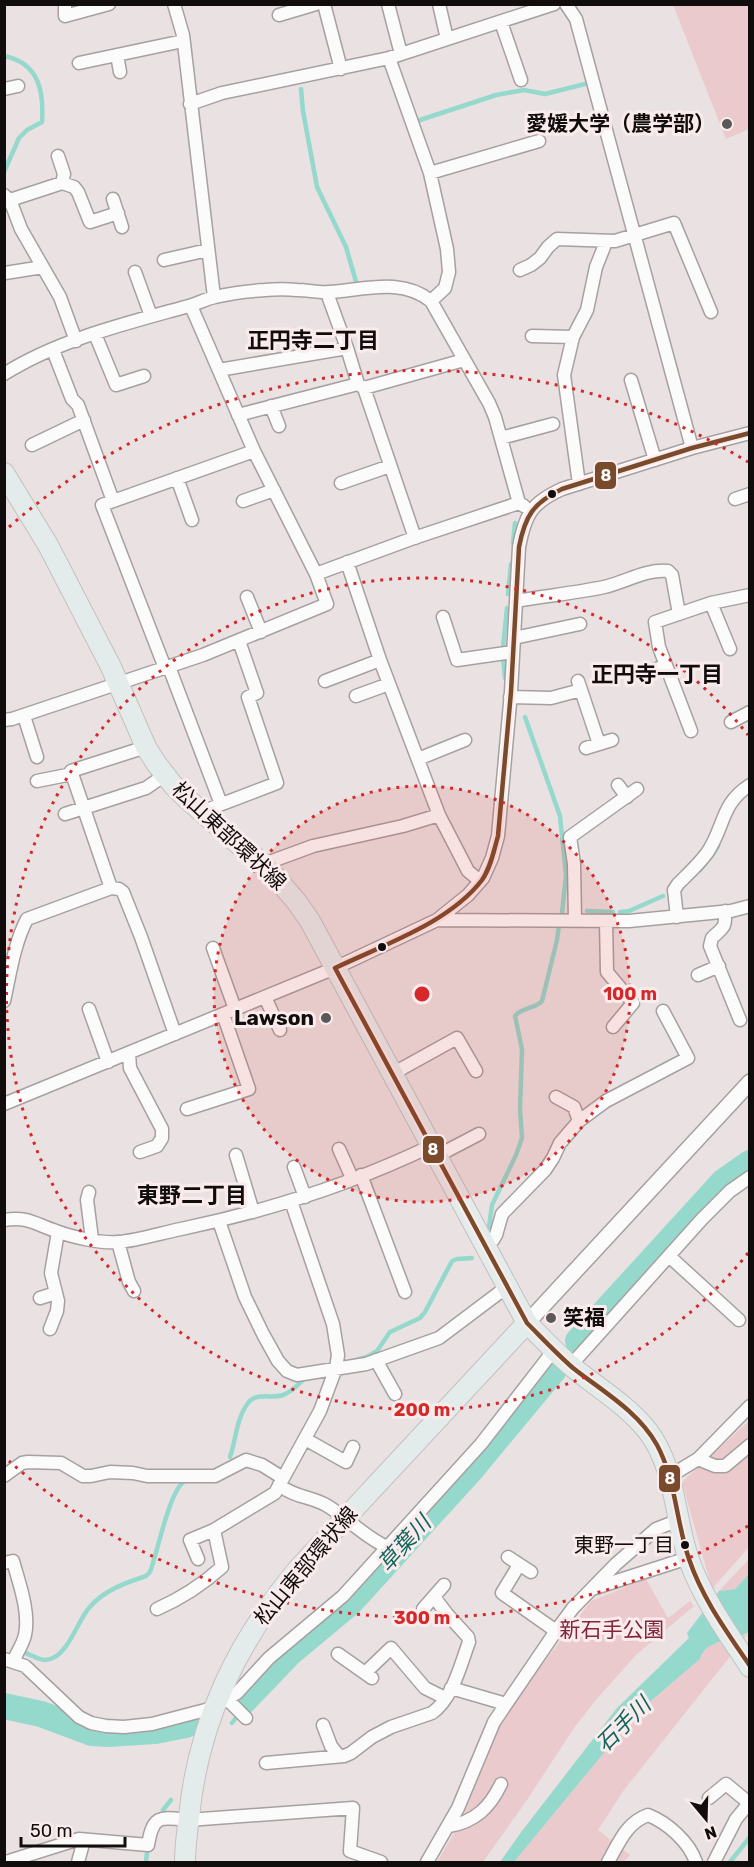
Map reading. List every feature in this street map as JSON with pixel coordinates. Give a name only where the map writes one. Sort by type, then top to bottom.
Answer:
[{"type":"main road","name":"松山東部環状線","points":[[4,473],[48,545],[120,684],[146,747],[165,776],[201,812],[264,864],[309,921],[527,1323],[570,1365],[626,1410],[647,1431],[659,1450],[670,1476],[688,1558],[703,1594],[750,1667]]},
{"type":"main road","name":"松山東部環状線","points":[[185,1863],[192,1788],[201,1746],[221,1704],[225,1679],[255,1625],[277,1594],[345,1518],[527,1323]]},
{"type":"street","points":[[65,4],[65,16],[109,4]]},
{"type":"street","points":[[174,4],[183,41],[214,297]]},
{"type":"street","points":[[279,15],[316,4]]},
{"type":"street","points":[[324,4],[341,69]]},
{"type":"street","points":[[388,4],[401,54]]},
{"type":"street","points":[[439,4],[447,39]]},
{"type":"street","points":[[566,4],[576,19],[692,448]]},
{"type":"street","points":[[190,104],[222,93],[389,58],[551,5]]},
{"type":"street","points":[[501,22],[521,80]]},
{"type":"street","points":[[79,63],[183,41]]},
{"type":"street","points":[[117,55],[120,72]]},
{"type":"street","points":[[389,58],[430,173],[447,249],[450,272],[445,288],[431,301]]},
{"type":"street","points":[[10,88],[11,101]]},
{"type":"street","points":[[430,173],[539,141]]},
{"type":"street","points":[[58,156],[64,174],[62,183]]},
{"type":"street","points":[[76,341],[60,297],[21,230],[6,199],[62,183],[74,187],[78,192],[90,222],[118,213]]},
{"type":"street","points":[[113,199],[122,227]]},
{"type":"street","points":[[520,270],[540,258],[557,239],[606,242],[635,236],[674,223],[711,312]]},
{"type":"street","points":[[579,484],[564,375],[573,337],[587,310],[596,267],[606,242]]},
{"type":"street","points":[[164,260],[208,250]]},
{"type":"street","points":[[5,273],[43,267]]},
{"type":"street","points":[[135,272],[151,316]]},
{"type":"street","points":[[4,374],[25,361],[95,334],[214,297],[264,290],[327,293],[387,286],[406,288],[422,294],[431,301],[489,402],[519,503],[531,510]]},
{"type":"street","points":[[327,293],[415,538]]},
{"type":"street","points":[[4,720],[24,716],[120,684],[239,641],[327,604],[316,574],[254,451],[191,306]]},
{"type":"street","points":[[95,334],[116,385],[127,388],[144,376]]},
{"type":"street","points":[[532,336],[573,337]]},
{"type":"street","points":[[219,370],[347,348]]},
{"type":"street","points":[[53,350],[72,399],[78,405],[84,420],[113,501]]},
{"type":"street","points":[[238,415],[464,360]]},
{"type":"street","points":[[631,380],[655,460]]},
{"type":"street","points":[[271,406],[279,426]]},
{"type":"street","points":[[32,445],[84,420]]},
{"type":"street","points":[[501,438],[553,424]]},
{"type":"street","points":[[4,1104],[335,968],[437,920],[468,895],[480,881],[492,858],[498,836],[510,697],[519,547],[522,531],[531,510],[544,497],[579,484],[692,448],[750,433]]},
{"type":"street","points":[[221,804],[102,505],[254,451]]},
{"type":"street","points":[[341,483],[390,466]]},
{"type":"street","points":[[177,478],[192,520]]},
{"type":"street","points":[[243,501],[274,490]]},
{"type":"street","points":[[735,500],[750,494]]},
{"type":"street","points":[[316,574],[519,503]]},
{"type":"street","points":[[346,562],[380,660],[439,815],[468,871],[480,881]]},
{"type":"street","points":[[516,601],[606,586],[635,576],[668,571],[672,575],[679,614]]},
{"type":"street","points":[[674,723],[689,725],[659,647],[655,622],[711,603],[750,595]]},
{"type":"street","points":[[247,597],[261,632]]},
{"type":"street","points":[[711,603],[730,649]]},
{"type":"street","points":[[443,617],[457,660],[513,652]]},
{"type":"street","points":[[514,638],[580,624]]},
{"type":"street","points":[[201,812],[277,783],[248,697],[257,693],[239,641]]},
{"type":"street","points":[[325,681],[380,660]]},
{"type":"street","points":[[652,670],[666,665]]},
{"type":"street","points":[[356,696],[389,684]]},
{"type":"street","points":[[510,697],[551,698],[579,685],[599,744]]},
{"type":"street","points":[[731,722],[750,712]]},
{"type":"street","points":[[24,716],[37,756]]},
{"type":"street","points":[[418,759],[465,740]]},
{"type":"street","points":[[586,748],[612,740]]},
{"type":"street","points":[[111,888],[71,771],[146,747]]},
{"type":"street","points":[[37,782],[72,774]]},
{"type":"street","points":[[65,814],[146,788],[165,776]]},
{"type":"street","points":[[575,920],[574,864],[570,837],[632,793],[618,785]]},
{"type":"street","points":[[677,917],[675,890],[678,884],[708,852],[728,805],[738,793],[750,785]]},
{"type":"street","points":[[264,864],[313,846],[403,826],[439,815]]},
{"type":"street","points":[[4,1001],[8,962],[27,919],[111,888],[119,889],[123,892],[141,937],[175,1034]]},
{"type":"street","points":[[437,920],[629,921],[677,917],[750,906]]},
{"type":"street","points":[[725,911],[726,921],[723,929],[712,938],[710,946],[740,1020]]},
{"type":"street","points":[[606,921],[608,972],[633,1003],[613,1027]]},
{"type":"street","points":[[188,1109],[249,1089],[213,948]]},
{"type":"street","points":[[698,975],[719,966]]},
{"type":"street","points":[[265,997],[280,1030]]},
{"type":"street","points":[[89,1009],[108,1062]]},
{"type":"street","points":[[485,1244],[493,1240],[502,1214],[545,1170],[560,1143],[579,1121],[606,1101],[688,1058],[663,1011]]},
{"type":"street","points":[[392,1074],[457,1038],[476,1071]]},
{"type":"street","points":[[129,1053],[130,1068],[162,1130],[162,1138],[157,1146],[140,1152]]},
{"type":"street","points":[[527,1323],[750,1082]]},
{"type":"street","points":[[556,1097],[574,1107],[579,1121]]},
{"type":"street","points":[[4,1220],[19,1218],[58,1232],[118,1242],[219,1221],[291,1201],[403,1159],[434,1151],[479,1134]]},
{"type":"street","points":[[339,1149],[357,1177],[405,1292]]},
{"type":"street","points":[[236,1155],[253,1212]]},
{"type":"street","points":[[294,1167],[304,1197]]},
{"type":"street","points":[[570,1365],[702,1219],[730,1191],[750,1177]]},
{"type":"street","points":[[89,1192],[87,1200],[92,1239]]},
{"type":"street","points":[[198,1558],[190,1540],[214,1530],[275,1493],[320,1411],[336,1368],[338,1355],[333,1324],[291,1201]]},
{"type":"street","points":[[219,1221],[245,1297],[278,1361],[287,1371],[297,1375],[355,1366],[439,1338],[508,1286]]},
{"type":"street","points":[[50,1329],[57,1311],[56,1293],[51,1273],[58,1232]]},
{"type":"street","points":[[118,1242],[129,1282],[134,1291]]},
{"type":"street","points":[[669,1256],[738,1314]]},
{"type":"street","points":[[40,1298],[56,1293]]},
{"type":"street","points":[[4,1563],[13,1561],[21,1589],[26,1623],[24,1637],[9,1660],[25,1666],[79,1717],[91,1723],[124,1727],[152,1724],[221,1704],[270,1658],[343,1596],[481,1444],[554,1350]]},
{"type":"street","points":[[376,1360],[395,1394]]},
{"type":"street","points":[[670,1476],[698,1459],[750,1406]]},
{"type":"street","points":[[305,1438],[346,1462],[353,1447]]},
{"type":"street","points":[[698,1459],[715,1466],[725,1466],[750,1445]]},
{"type":"street","points":[[4,1476],[22,1463],[28,1462],[61,1463],[83,1476],[110,1472],[147,1476],[215,1476],[246,1460],[262,1465],[297,1496],[316,1500],[345,1518],[373,1541],[387,1547]]},
{"type":"street","points":[[427,1863],[449,1826],[468,1786],[486,1739],[506,1704],[556,1631],[573,1608],[616,1564],[656,1529],[679,1520]]},
{"type":"street","points":[[157,1609],[203,1584],[222,1567],[214,1530]]},
{"type":"street","points":[[508,1557],[531,1572]]},
{"type":"street","points":[[591,1589],[688,1558]]},
{"type":"street","points":[[519,1565],[502,1593],[556,1631]]},
{"type":"street","points":[[423,1609],[444,1585]]},
{"type":"street","points":[[266,1762],[351,1753],[372,1737],[391,1727],[432,1713],[439,1708],[456,1678],[469,1642],[468,1637],[434,1597]]},
{"type":"street","points":[[338,1654],[368,1675],[391,1648],[425,1688],[506,1704]]},
{"type":"street","points":[[221,1704],[246,1718]]},
{"type":"street","points":[[323,1725],[331,1746],[339,1756]]},
{"type":"street","points":[[449,1826],[479,1815],[493,1800],[501,1784]]},
{"type":"street","points":[[708,1798],[726,1784],[747,1808],[736,1819],[714,1863]]},
{"type":"street","points":[[6,1863],[79,1839],[148,1845],[151,1827],[165,1817],[188,1820],[352,1808],[350,1851],[381,1863]]},
{"type":"street","points":[[608,1863],[627,1828],[637,1819],[648,1815],[658,1819],[682,1839],[696,1863]]},
{"type":"street","points":[[78,1863],[84,1840]]},
{"type":"green space","points":[[673,5],[749,5],[749,129],[726,139]]},
{"type":"green space","points":[[749,1421],[749,1547],[712,1589],[682,1482]]},
{"type":"green space","points":[[749,1559],[749,1574],[735,1589],[719,1591]]},
{"type":"green space","name":"新石手公園","points":[[646,1579],[668,1618],[690,1601],[694,1606],[636,1655],[595,1701],[574,1728],[483,1862],[437,1862],[463,1818],[490,1743],[508,1709],[591,1601]]},
{"type":"green space","points":[[748,1634],[624,1790],[598,1830],[630,1855],[624,1862],[514,1862],[645,1706],[700,1659],[707,1648],[713,1644]]},
{"type":"water","name":"石手川","points":[[749,1574],[749,1632],[714,1644],[703,1652],[700,1659],[645,1706],[514,1862],[500,1862],[617,1708],[689,1638],[687,1633],[719,1591],[735,1589]]},
{"type":"waterway","points":[[4,56],[25,65],[32,72],[37,80],[42,100],[42,122],[27,130],[19,138],[4,172]]},
{"type":"waterway","points":[[417,121],[496,95],[524,90],[545,94],[585,84]]},
{"type":"waterway","points":[[301,89],[317,187],[346,247],[357,285]]},
{"type":"waterway","points":[[513,543],[515,523]]},
{"type":"waterway","points":[[508,594],[511,564]]},
{"type":"waterway","points":[[503,647],[507,608]]},
{"type":"waterway","points":[[503,657],[505,678]]},
{"type":"waterway","points":[[525,717],[560,816],[566,875],[562,913]]},
{"type":"waterway","points":[[700,870],[718,846]]},
{"type":"waterway","points":[[620,912],[629,911],[663,896]]},
{"type":"waterway","points":[[587,911],[613,912]]},
{"type":"waterway","points":[[489,1227],[492,1205],[522,1138],[520,1109],[522,1049],[515,1016],[542,1001],[559,925]]},
{"type":"waterway","name":"草葉川","points":[[578,1341],[723,1182],[750,1163]]},
{"type":"waterway","points":[[356,1360],[377,1351],[390,1332],[420,1318],[452,1261],[472,1258]]},
{"type":"waterway","name":"草葉川","points":[[242,1703],[290,1653],[350,1603],[471,1470],[554,1370]]},
{"type":"waterway","points":[[230,1457],[239,1423],[248,1403],[259,1397],[286,1394],[305,1378]]},
{"type":"waterway","points":[[23,1652],[42,1660],[53,1658],[65,1647],[89,1608],[101,1596],[130,1581],[146,1576],[150,1572],[174,1495],[186,1480]]},
{"type":"waterway","name":"草葉川","points":[[4,1706],[41,1714],[92,1733],[155,1731],[186,1725]]},
{"type":"waterway","points":[[232,1723],[235,1719]]},
{"type":"waterway","points":[[163,1810],[171,1800]]},
{"type":"waterway","points":[[730,1862],[750,1837]]},
{"type":"waterway","points":[[146,1862],[147,1852]]},
{"type":"transit line","name":"8","points":[[335,968],[434,921],[468,895],[488,870],[498,836],[511,692],[519,547],[524,527],[537,505],[562,489],[692,448],[750,433]]},
{"type":"transit line","name":"8","points":[[335,968],[527,1323],[573,1368],[630,1412],[657,1445],[668,1472],[694,1573],[716,1614],[750,1666]]},
{"type":"place","name":"愛媛大学（農学部）","points":[[727,124]]},
{"type":"place","name":"Lawson","points":[[326,1018]]},
{"type":"place","name":"笑福","points":[[551,1318]]},
{"type":"place","name":"東野一丁目","points":[[685,1545]]},
{"type":"district","name":"正円寺二丁目","points":[[313,340]]},
{"type":"district","name":"正円寺一丁目","points":[[657,674]]},
{"type":"district","name":"東野二丁目","points":[[192,1195]]}]
